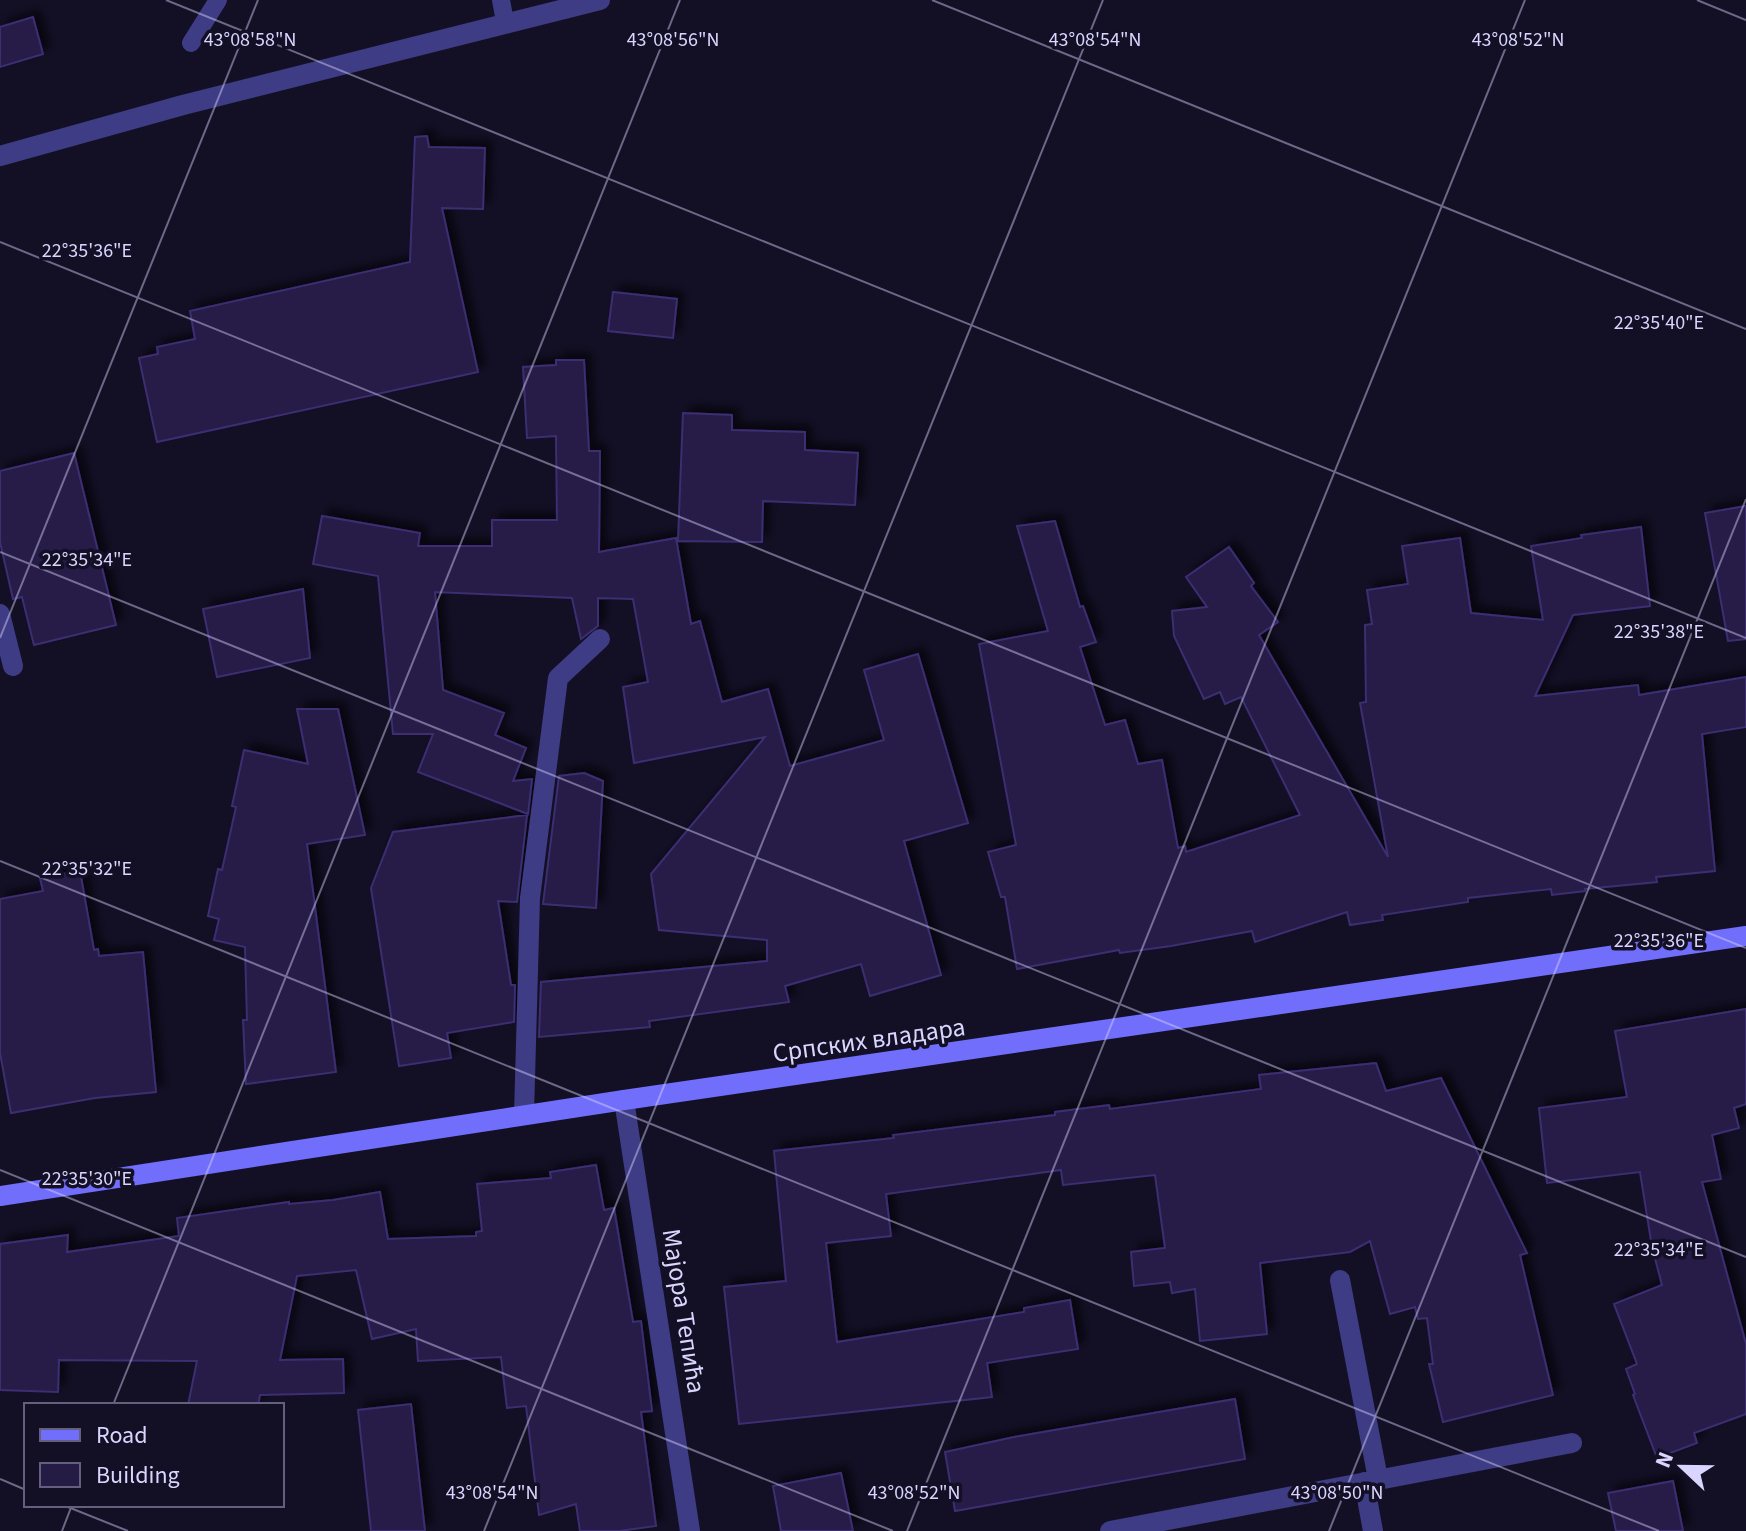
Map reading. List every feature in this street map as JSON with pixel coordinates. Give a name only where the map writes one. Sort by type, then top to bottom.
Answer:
[{"type":"main road","name":"Српских владара","points":[[0,1196],[624,1100],[1746,936]]},
{"type":"street","points":[[0,156],[183,105],[600,0]]},
{"type":"street","points":[[0,614],[13,666]]},
{"type":"street","points":[[524,1115],[530,898],[558,678],[600,639]]},
{"type":"street","name":"Мајора Тепића","points":[[624,1100],[690,1531]]},
{"type":"street","points":[[1340,1280],[1371,1481],[1373,1531]]},
{"type":"street","points":[[1110,1531],[1572,1443]]},
{"type":"lane","points":[[191,43],[218,0]]},
{"type":"lane","points":[[501,0],[505,22]]},
{"type":"building","points":[[33,17],[43,54],[0,67],[0,27]]},
{"type":"building","points":[[427,136],[429,147],[485,148],[483,209],[442,208],[478,372],[157,442],[139,358],[158,354],[157,347],[195,339],[190,311],[410,262],[415,137]]},
{"type":"building","points":[[613,292],[677,299],[673,338],[608,331]]},
{"type":"building","points":[[556,360],[584,360],[589,451],[600,451],[599,552],[676,538],[691,624],[700,621],[722,702],[768,689],[790,766],[884,740],[864,670],[918,654],[968,823],[904,841],[941,975],[870,996],[861,964],[785,986],[789,1002],[649,1021],[650,1027],[539,1037],[541,982],[767,961],[767,940],[659,930],[651,874],[765,737],[634,763],[623,687],[648,682],[633,599],[598,598],[598,626],[581,639],[572,598],[435,592],[443,690],[504,713],[495,735],[526,748],[513,781],[532,779],[528,814],[418,772],[433,734],[393,734],[378,576],[313,564],[322,516],[420,533],[418,546],[492,546],[492,520],[557,520],[556,436],[527,438],[523,367],[556,365]]},
{"type":"building","points":[[683,413],[732,415],[732,430],[805,432],[805,450],[858,453],[855,505],[763,501],[762,542],[678,541]]},
{"type":"building","points":[[74,453],[116,625],[34,645],[22,597],[13,599],[0,542],[0,471]]},
{"type":"building","points":[[1746,506],[1746,639],[1728,641],[1705,513]]},
{"type":"building","points":[[1055,521],[1080,607],[1083,606],[1096,642],[1080,647],[1105,725],[1125,720],[1138,764],[1162,760],[1178,848],[1185,846],[1186,852],[1300,815],[1241,697],[1225,704],[1220,692],[1204,699],[1174,636],[1172,611],[1207,607],[1186,577],[1229,547],[1254,583],[1251,586],[1278,622],[1259,635],[1388,857],[1360,703],[1366,702],[1365,625],[1372,624],[1367,590],[1408,584],[1402,546],[1460,538],[1471,613],[1543,620],[1531,546],[1641,527],[1650,606],[1573,615],[1535,696],[1638,685],[1639,695],[1746,677],[1746,727],[1702,734],[1715,871],[1656,877],[1657,882],[1552,895],[1551,889],[1468,898],[1468,902],[1382,915],[1383,920],[1350,925],[1347,912],[1255,942],[1252,931],[1171,946],[1120,953],[1119,950],[1017,969],[1005,897],[1001,897],[988,852],[1016,845],[979,644],[1048,631],[1017,526]]},
{"type":"building","points":[[303,589],[310,658],[217,677],[203,609]]},
{"type":"building","points":[[297,709],[338,709],[365,835],[307,844],[336,1072],[246,1084],[243,1020],[247,1020],[245,947],[214,940],[219,919],[208,916],[236,807],[232,806],[244,750],[308,764]]},
{"type":"building","points":[[584,773],[603,781],[596,908],[543,904],[559,776]]},
{"type":"building","points":[[527,815],[517,902],[498,901],[511,985],[515,985],[514,1022],[447,1033],[451,1058],[399,1066],[371,888],[393,832]]},
{"type":"building","points":[[80,871],[94,950],[98,949],[99,956],[143,952],[156,1092],[95,1098],[11,1113],[0,1053],[0,899],[43,891],[40,878]]},
{"type":"building","points":[[1746,1009],[1746,1104],[1734,1108],[1739,1128],[1712,1135],[1721,1179],[1702,1182],[1746,1344],[1746,1414],[1694,1433],[1697,1443],[1657,1458],[1633,1395],[1626,1369],[1637,1364],[1614,1304],[1662,1285],[1652,1247],[1640,1172],[1547,1183],[1539,1108],[1627,1097],[1615,1031]]},
{"type":"building","points":[[1376,1063],[1386,1091],[1441,1078],[1527,1253],[1520,1255],[1553,1395],[1443,1422],[1429,1364],[1433,1364],[1427,1318],[1418,1319],[1415,1307],[1390,1314],[1370,1241],[1350,1252],[1260,1263],[1267,1334],[1200,1341],[1195,1289],[1172,1293],[1170,1282],[1134,1286],[1131,1252],[1165,1248],[1155,1175],[1063,1185],[1061,1170],[886,1194],[891,1236],[826,1243],[837,1342],[1024,1312],[1024,1308],[1070,1300],[1078,1349],[987,1363],[992,1397],[739,1424],[724,1287],[786,1281],[774,1151],[894,1138],[893,1135],[1055,1115],[1055,1112],[1109,1105],[1110,1109],[1261,1089],[1259,1075]]},
{"type":"building","points":[[596,1165],[604,1210],[614,1208],[633,1322],[641,1321],[652,1411],[641,1412],[656,1526],[619,1531],[580,1531],[576,1504],[539,1515],[526,1406],[507,1408],[501,1357],[418,1361],[416,1329],[372,1339],[356,1270],[297,1276],[280,1360],[343,1359],[344,1393],[260,1395],[258,1403],[188,1403],[197,1361],[59,1360],[58,1392],[0,1390],[0,1244],[68,1235],[67,1252],[179,1236],[177,1218],[380,1192],[388,1239],[476,1236],[476,1232],[482,1231],[477,1184],[551,1178],[550,1172]]},
{"type":"building","points":[[1235,1399],[1245,1459],[955,1511],[945,1452]]},
{"type":"building","points":[[411,1404],[425,1531],[371,1531],[358,1410]]},
{"type":"building","points":[[841,1473],[853,1531],[781,1531],[773,1486]]},
{"type":"building","points":[[1673,1481],[1683,1531],[1616,1531],[1608,1493]]}]
